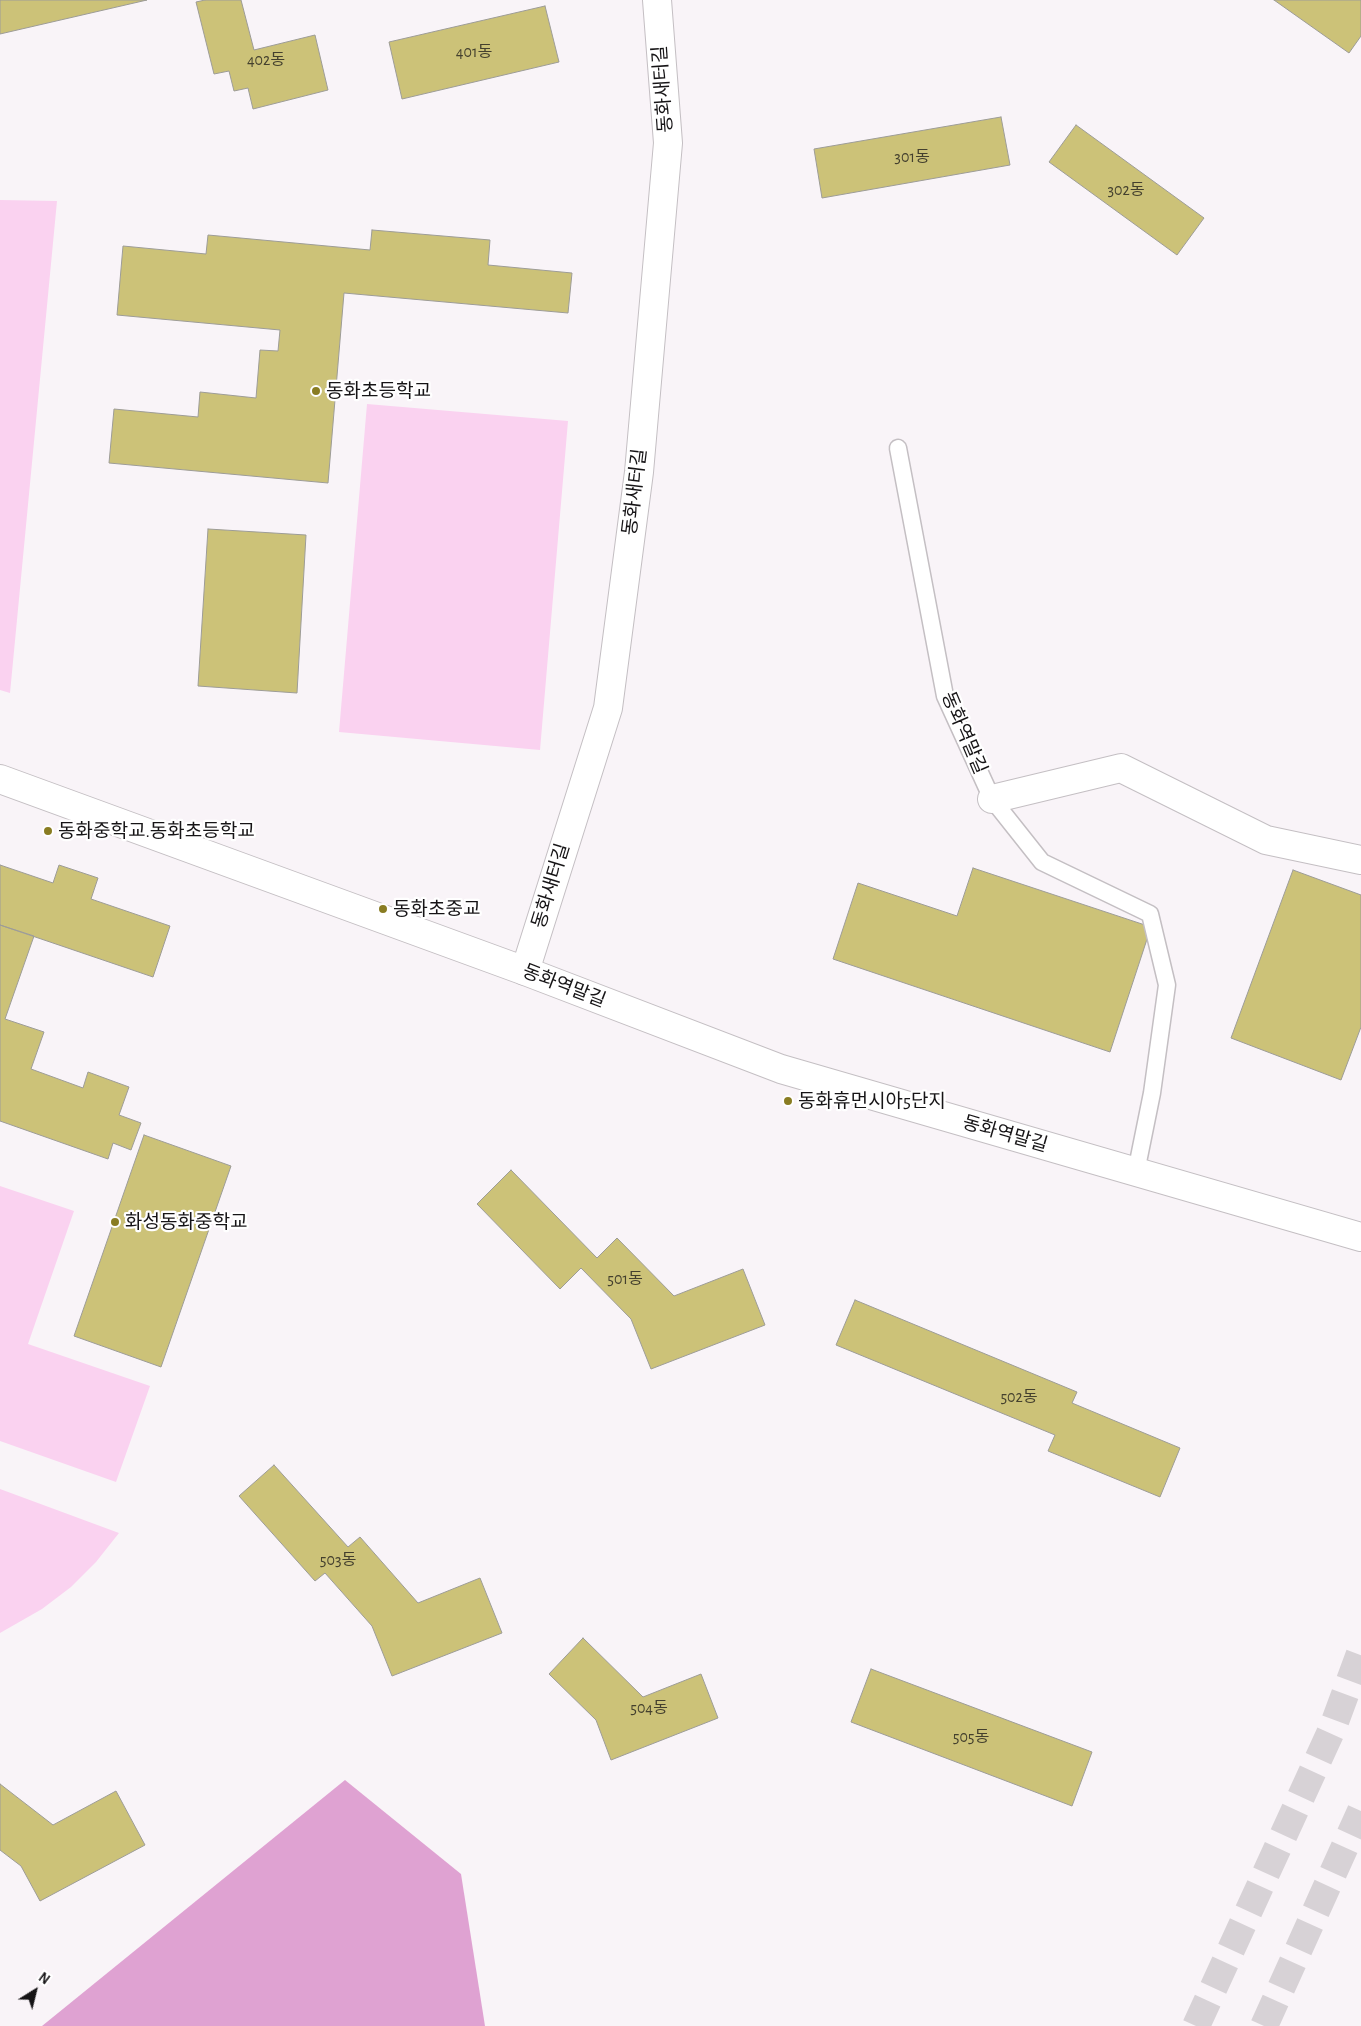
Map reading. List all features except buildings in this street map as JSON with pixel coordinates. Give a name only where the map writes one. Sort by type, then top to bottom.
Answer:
[{"type":"street","name":"동화새터길","points":[[525,971],[609,698],[639,472],[668,144],[657,0]]},
{"type":"street","points":[[992,799],[1121,768],[1266,840],[1361,860]]},
{"type":"street","name":"동화역말길","points":[[0,779],[525,971],[781,1069],[1361,1237]]},
{"type":"lane","name":"동화역말길","points":[[898,448],[946,696],[992,799],[1042,862],[1150,914],[1167,985],[1152,1092],[1136,1172]]},
{"type":"shaded area","points":[[0,200],[57,201],[10,693],[0,690]]},
{"type":"shaded area","points":[[367,404],[568,421],[540,750],[339,732]]},
{"type":"shaded area","points":[[0,1186],[74,1211],[28,1344],[150,1386],[116,1482],[0,1441]]},
{"type":"shaded area","points":[[0,1489],[119,1533],[96,1562],[71,1587],[42,1609],[0,1633]]},
{"type":"shaded area","points":[[345,1780],[461,1874],[485,2026],[42,2026]]},
{"type":"tunnel","points":[[1196,2026],[1333,1727],[1361,1651]]},
{"type":"tunnel","points":[[1264,2026],[1361,1811]]},
{"type":"place","name":"동화초등학교","points":[[316,391]]},
{"type":"place","name":"동화중학교.동화초등학교","points":[[48,831]]},
{"type":"place","name":"동화초중교","points":[[383,909]]},
{"type":"place","name":"동화휴먼시아5단지","points":[[788,1101]]},
{"type":"place","name":"화성동화중학교","points":[[115,1222]]}]
